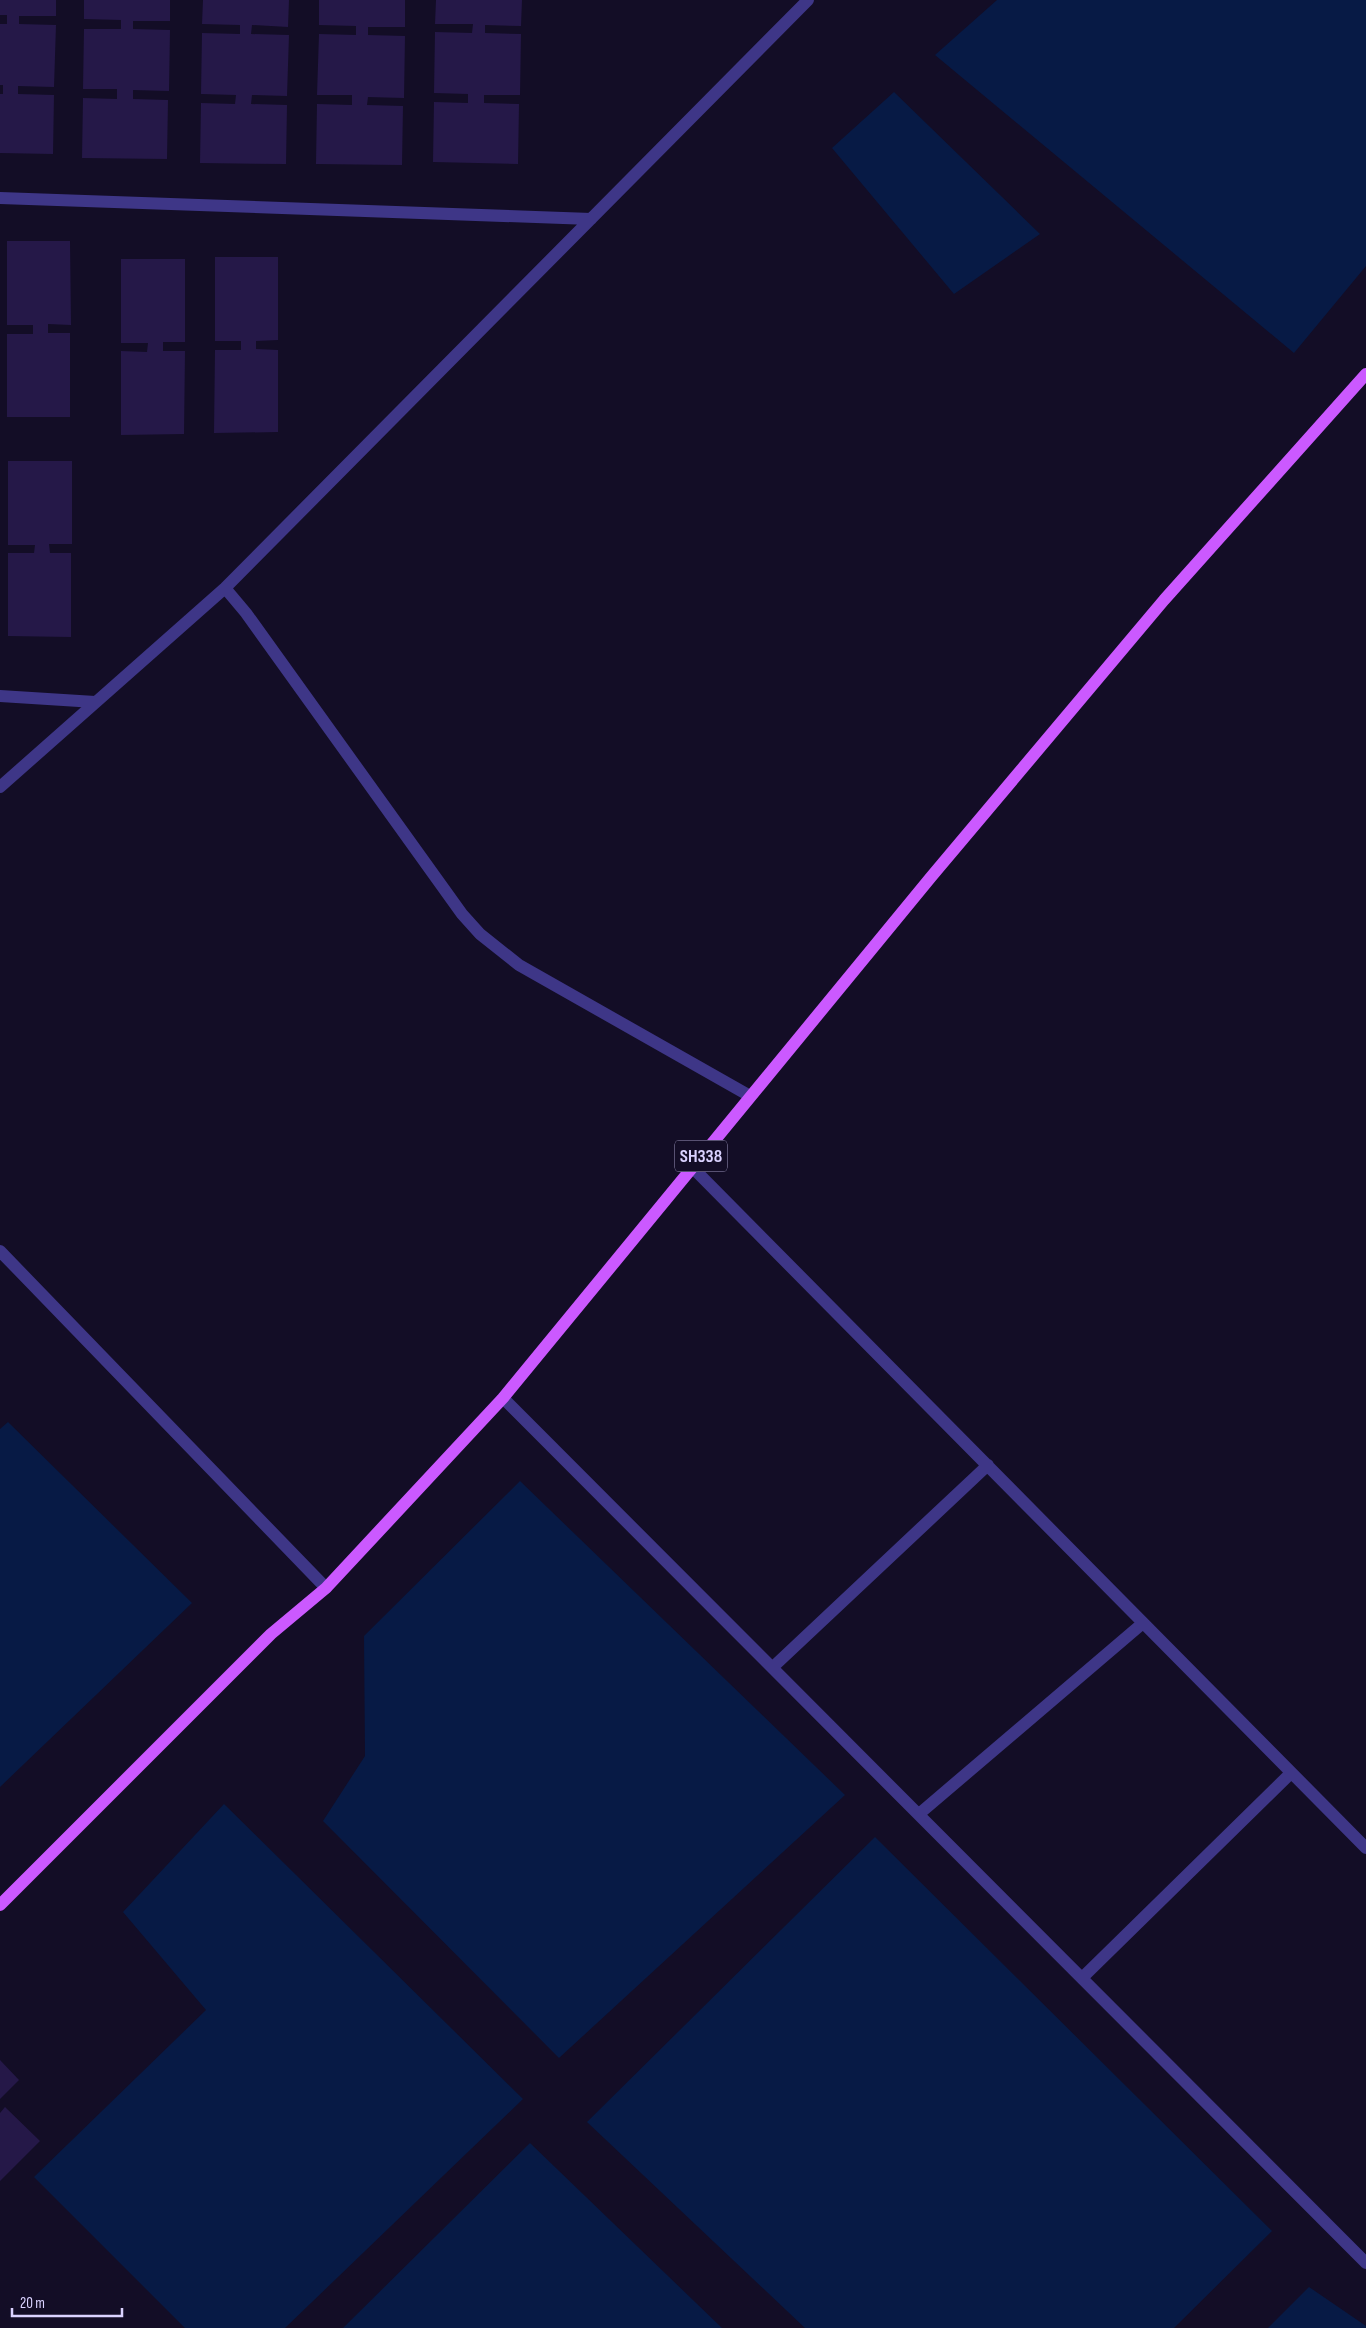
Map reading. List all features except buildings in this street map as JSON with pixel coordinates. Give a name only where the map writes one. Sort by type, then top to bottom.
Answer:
[{"type":"main road","name":"SH338","points":[[0,1905],[271,1634],[326,1588],[503,1398],[925,884],[1164,600],[1366,374]]},
{"type":"street","points":[[0,786],[225,588],[808,0]]},
{"type":"street","points":[[0,198],[591,219]]},
{"type":"street","points":[[225,588],[246,613],[462,914],[480,934],[519,965],[750,1096]]},
{"type":"street","points":[[0,696],[95,702]]},
{"type":"street","points":[[692,1167],[1366,1848]]},
{"type":"street","points":[[0,1251],[326,1588]]},
{"type":"street","points":[[503,1398],[1366,2263]]},
{"type":"street","points":[[773,1667],[988,1465]]},
{"type":"street","points":[[919,1814],[1143,1623]]},
{"type":"street","points":[[1082,1978],[1291,1772]]},
{"type":"water","points":[[997,0],[1366,0],[1366,266],[1294,353],[935,55]]},
{"type":"water","points":[[894,92],[1040,234],[954,294],[832,148]]},
{"type":"water","points":[[8,1422],[192,1603],[0,1787],[0,1429]]},
{"type":"water","points":[[520,1481],[845,1795],[559,2058],[323,1821],[365,1756],[364,1636]]},
{"type":"water","points":[[224,1804],[523,2099],[285,2328],[185,2328],[34,2177],[206,2010],[123,1912]]},
{"type":"water","points":[[875,1837],[1272,2231],[1174,2328],[805,2328],[587,2122]]},
{"type":"water","points":[[530,2143],[722,2328],[343,2328]]},
{"type":"water","points":[[1309,2287],[1366,2326],[1366,2328],[1268,2328]]}]
